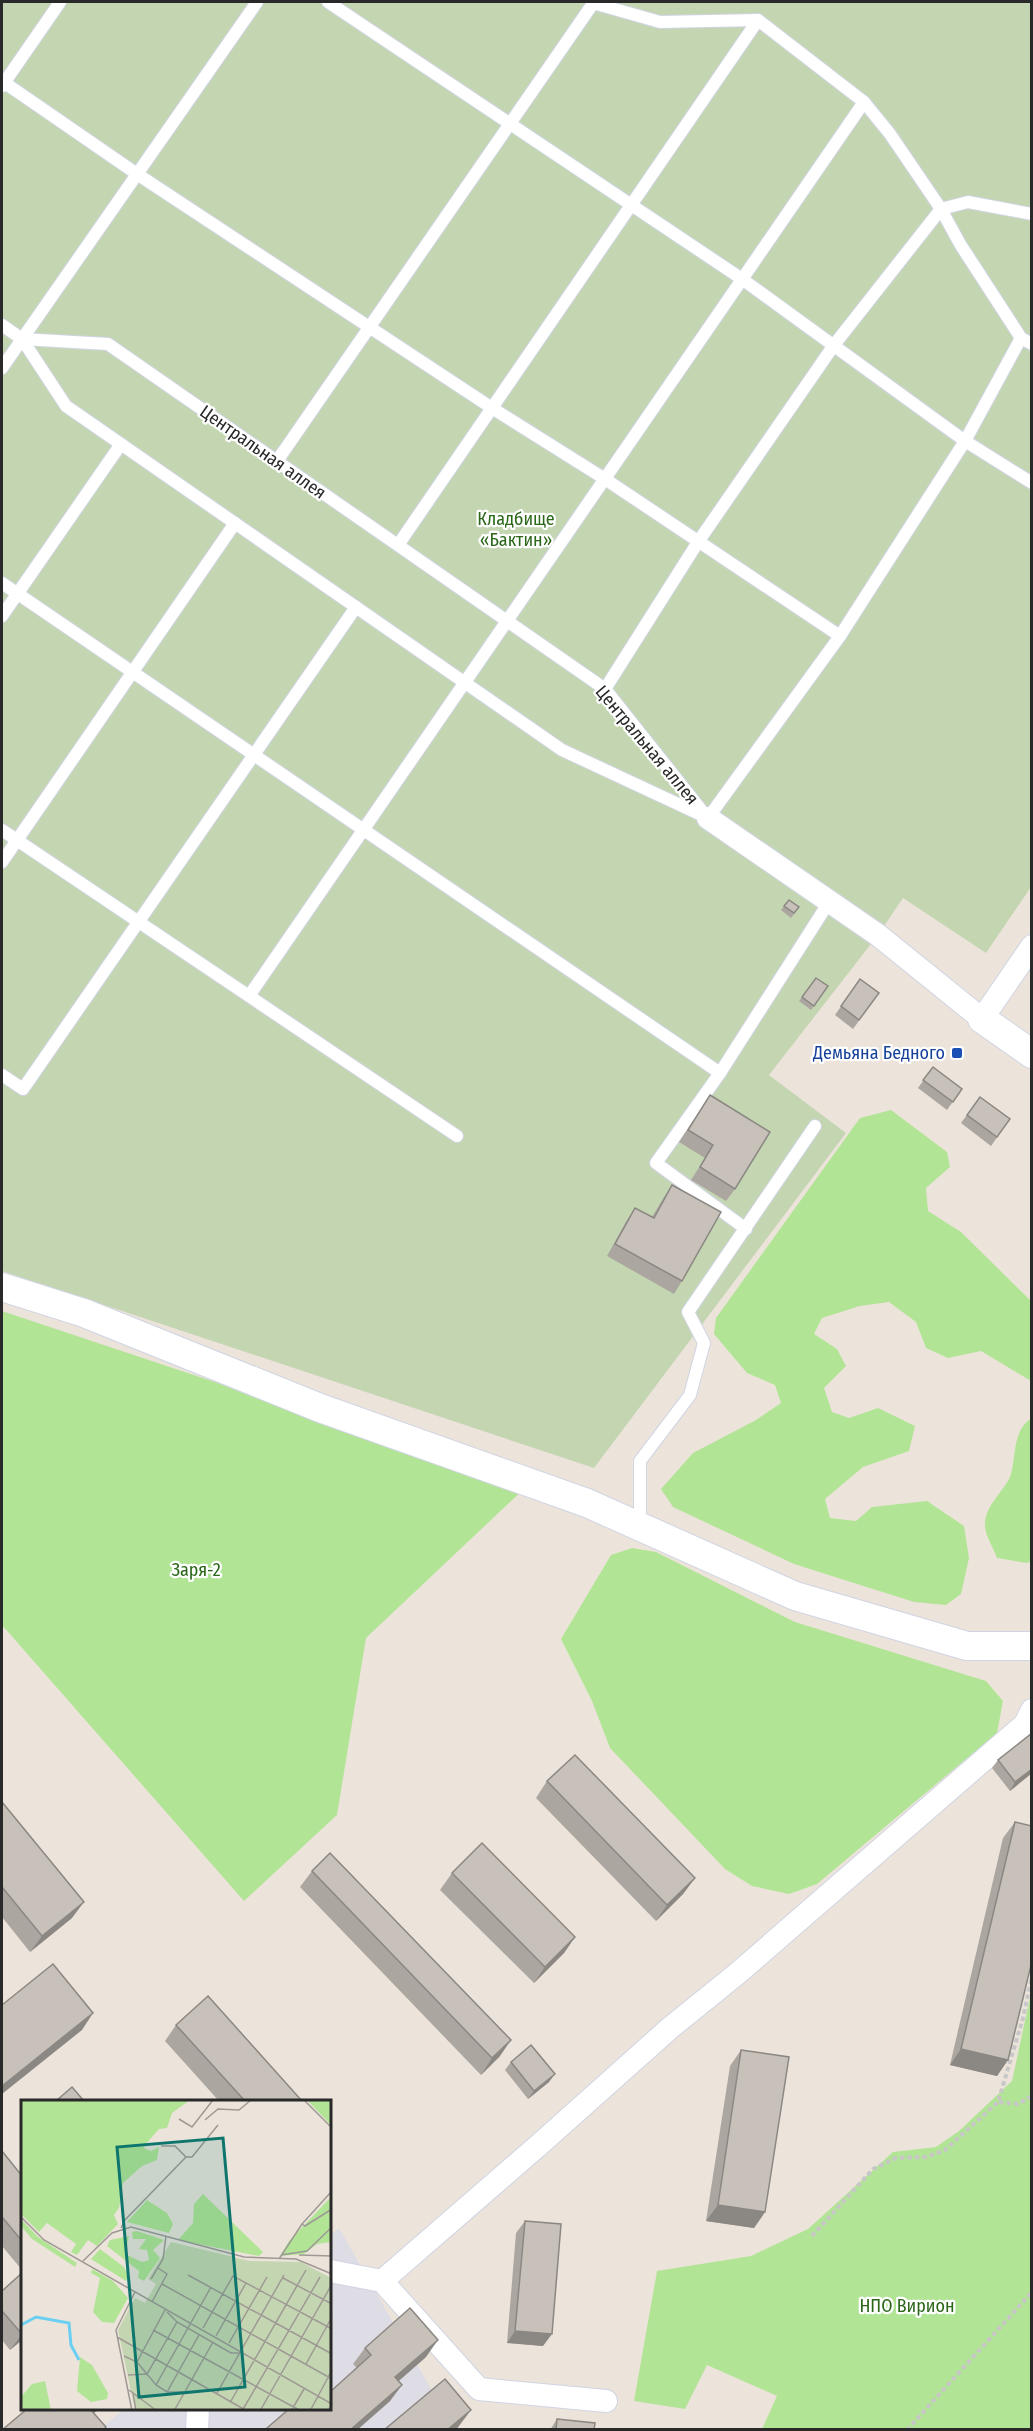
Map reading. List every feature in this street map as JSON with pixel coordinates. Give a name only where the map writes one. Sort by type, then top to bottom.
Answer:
[{"type":"street","points":[[708,818],[878,935],[982,1019],[1032,1054]]},
{"type":"street","points":[[982,1019],[1032,946]]},
{"type":"street","points":[[2,1287],[84,1313],[320,1408],[587,1503],[795,1596],[967,1646],[1032,1646]]},
{"type":"street","points":[[382,2281],[669,2028],[738,1973],[1016,1732],[1032,1710]]},
{"type":"street","points":[[332,2271],[382,2281],[479,2389],[606,2401]]},
{"type":"street","points":[[197,2430],[198,2410]]},
{"type":"lane","points":[[60,2],[2,83],[840,636]]},
{"type":"lane","points":[[2,368],[257,2]]},
{"type":"lane","points":[[328,2],[742,279],[965,441],[1032,483]]},
{"type":"lane","points":[[277,461],[593,2],[660,22],[758,20],[864,102],[890,134],[941,209],[960,244],[1026,341],[840,636],[708,818]]},
{"type":"lane","points":[[398,545],[758,20]]},
{"type":"lane","points":[[249,996],[864,102]]},
{"type":"lane","points":[[605,689],[698,542],[834,345],[941,209],[968,202],[1032,214]]},
{"type":"lane","name":"Центральная аллея","points":[[2,325],[22,339],[66,406],[562,750],[708,818]]},
{"type":"lane","name":"Центральная аллея","points":[[22,339],[108,344],[605,689],[708,818]]},
{"type":"lane","points":[[2,615],[121,444]]},
{"type":"lane","points":[[2,862],[235,523]]},
{"type":"lane","points":[[2,583],[720,1073]]},
{"type":"lane","points":[[2,1075],[23,1089],[140,923],[356,607]]},
{"type":"lane","points":[[2,830],[457,1136]]},
{"type":"lane","points":[[746,1229],[656,1163],[720,1073],[829,902]]},
{"type":"lane","points":[[640,1527],[640,1461],[690,1395],[704,1343],[688,1312],[815,1126]]},
{"type":"path","points":[[812,2236],[873,2169],[896,2158],[926,2157],[945,2150],[998,2102],[1023,2018],[1032,1976]]},
{"type":"path","points":[[998,2102],[1018,2104],[1032,2096]]},
{"type":"path","points":[[907,2430],[1032,2292]]},
{"type":"shaded area","points":[[339,2228],[454,2429],[99,2430],[123,2410],[332,2410],[332,2233]]},
{"type":"green space","name":"Кладбище «Бактин»","points":[[2,2],[1031,2],[1031,887],[986,953],[903,898],[878,935],[769,1075],[846,1133],[594,1468],[2,1271]]},
{"type":"green space","points":[[891,1110],[947,1152],[950,1167],[926,1188],[928,1211],[961,1232],[1031,1301],[1031,1381],[981,1351],[948,1358],[926,1348],[916,1322],[889,1302],[860,1306],[822,1318],[814,1334],[837,1349],[846,1366],[824,1388],[832,1412],[849,1418],[878,1408],[915,1426],[909,1451],[863,1467],[825,1499],[830,1518],[856,1521],[872,1507],[927,1501],[964,1526],[969,1558],[961,1594],[946,1605],[914,1602],[794,1564],[673,1507],[661,1489],[693,1453],[756,1420],[781,1403],[775,1385],[747,1373],[714,1334],[716,1318],[860,1118]]},
{"type":"green space","name":"Заря-2","points":[[2,1311],[527,1486],[366,1638],[337,1815],[244,1901],[2,1625]]},
{"type":"green space","points":[[1031,1419],[1032,1561],[1027,1563],[997,1558],[987,1535],[985,1519],[991,1505],[1011,1474],[1021,1429]]},
{"type":"green space","points":[[632,1548],[656,1552],[795,1622],[986,1681],[1003,1701],[997,1733],[817,1884],[789,1894],[752,1886],[725,1869],[610,1748],[592,1701],[561,1639],[611,1555]]},
{"type":"green space","name":"НПО Вирион","points":[[1031,1993],[1031,2429],[762,2429],[777,2396],[707,2365],[685,2409],[634,2401],[657,2271],[751,2256],[808,2229],[893,2152],[936,2147],[959,2131],[1012,2081]]},
{"type":"building","points":[[789,900],[799,907],[794,913],[784,906]]},
{"type":"building","points":[[816,978],[828,986],[814,1006],[802,997]]},
{"type":"building","points":[[860,979],[879,993],[859,1020],[841,1006]]},
{"type":"building","points":[[933,1067],[962,1089],[953,1102],[923,1080]]},
{"type":"building","points":[[710,1095],[770,1132],[735,1189],[700,1167],[713,1145],[688,1130]]},
{"type":"building","points":[[980,1097],[1010,1119],[997,1137],[967,1115]]},
{"type":"building","points":[[672,1185],[721,1212],[682,1281],[615,1244],[635,1208],[654,1218]]},
{"type":"building","points":[[1032,1733],[1032,1769],[1015,1782],[998,1760]]},
{"type":"building","points":[[575,1755],[695,1878],[667,1905],[547,1781]]},
{"type":"building","points":[[2,1802],[84,1902],[42,1936],[2,1887]]},
{"type":"building","points":[[1015,1822],[1032,1826],[1032,1961],[1008,2060],[961,2049]]},
{"type":"building","points":[[482,1843],[575,1937],[545,1967],[452,1873]]},
{"type":"building","points":[[330,1853],[511,2040],[492,2058],[312,1871]]},
{"type":"building","points":[[53,1964],[93,2013],[2,2086],[2,2005]]},
{"type":"building","points":[[208,1996],[301,2100],[244,2100],[176,2025]]},
{"type":"building","points":[[531,2045],[555,2074],[534,2091],[511,2062]]},
{"type":"building","points":[[741,2050],[789,2057],[765,2212],[718,2205]]},
{"type":"building","points":[[72,2087],[83,2100],[57,2100]]},
{"type":"building","points":[[2,2151],[21,2175],[21,2240],[2,2217]]},
{"type":"building","points":[[525,2221],[561,2224],[552,2334],[515,2331]]},
{"type":"building","points":[[21,2274],[21,2333],[2,2311],[2,2291]]},
{"type":"building","points":[[410,2308],[438,2340],[395,2377],[402,2385],[350,2430],[269,2430],[267,2428],[288,2410],[332,2410],[332,2390],[371,2355],[365,2348]]},
{"type":"building","points":[[445,2379],[471,2410],[447,2430],[384,2430]]},
{"type":"building","points":[[26,2410],[91,2410],[106,2427],[103,2430],[2,2430]]},
{"type":"building","points":[[557,2419],[595,2423],[594,2430],[556,2430]]},
{"type":"place","name":"Демьяна Бедного","points":[[957,1053]]}]
